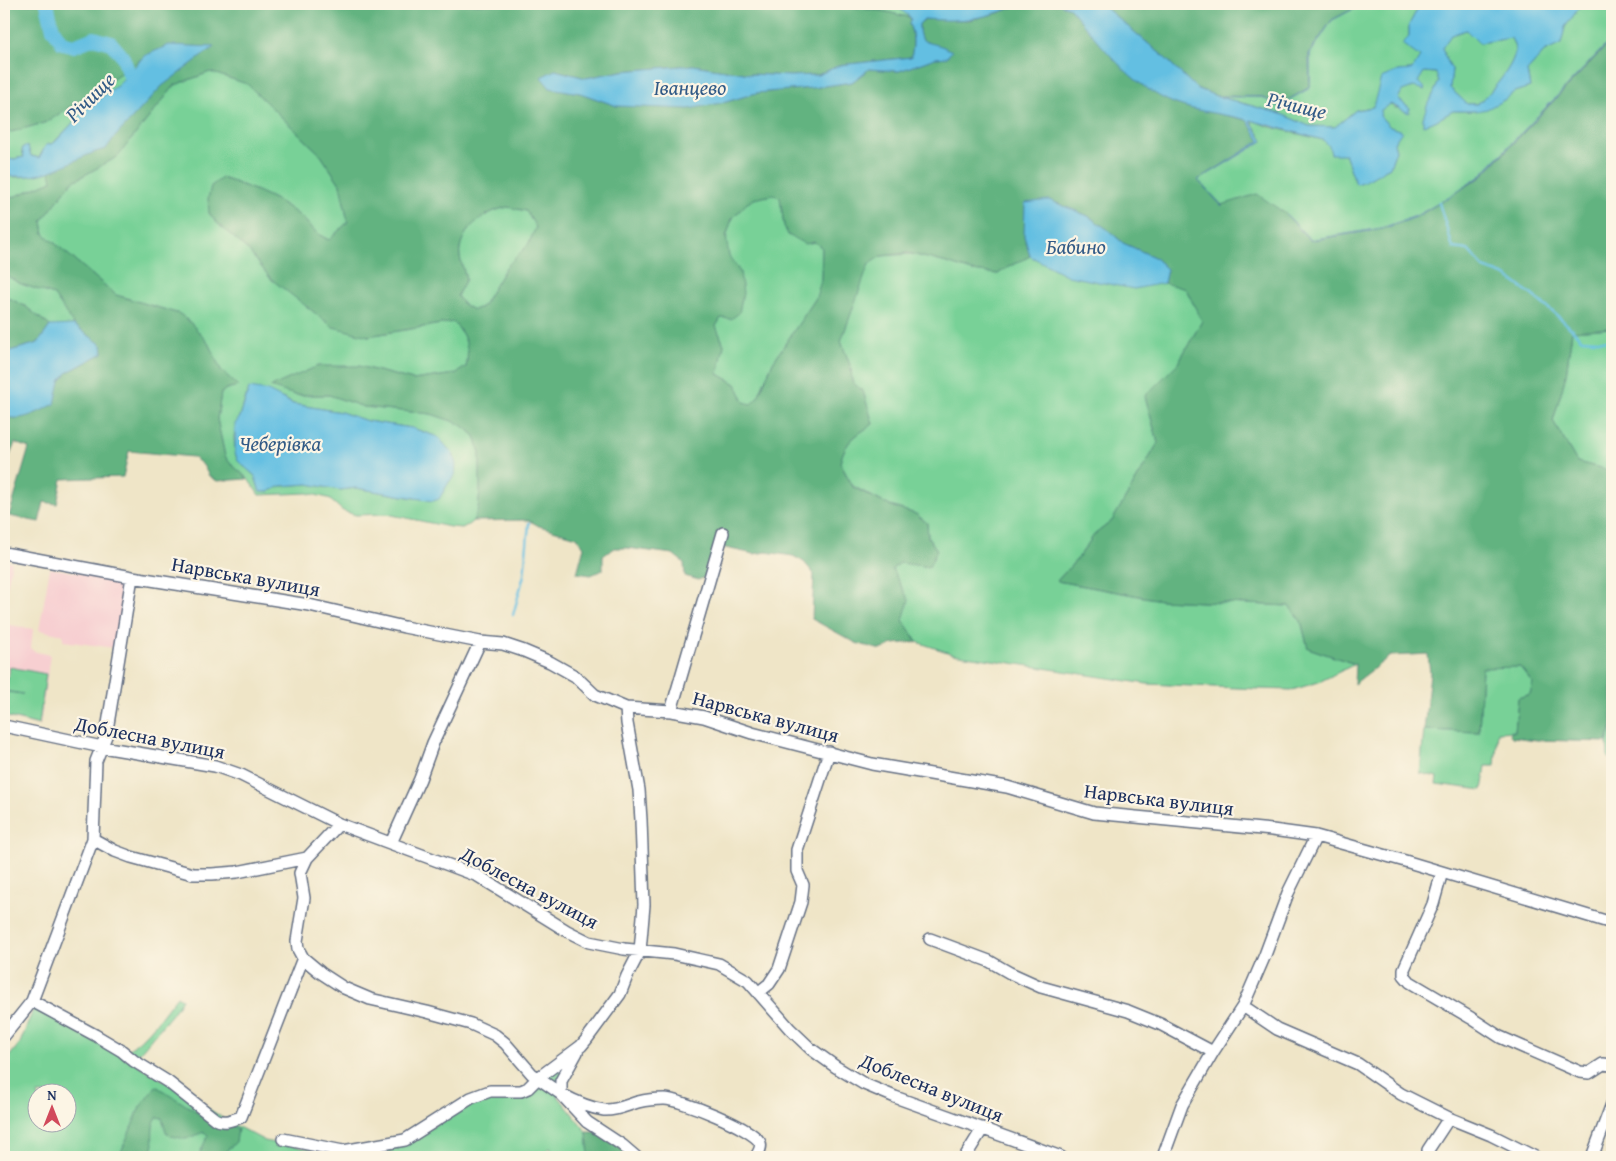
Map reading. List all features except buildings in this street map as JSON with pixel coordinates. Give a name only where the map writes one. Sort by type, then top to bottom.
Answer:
[{"type":"street","name":"Нарвська вулиця","points":[[671,711],[723,533]]},
{"type":"street","name":"Нарвська вулиця","points":[[4,553],[132,577],[309,605],[480,642],[503,644],[550,662],[575,676],[595,695],[626,708],[671,711],[704,717],[752,733],[872,764],[1007,787],[1094,813],[1316,836],[1612,923]]},
{"type":"street","points":[[4,1036],[32,1001],[93,839],[96,761],[106,736],[132,577]]},
{"type":"street","points":[[391,843],[420,779],[433,743],[480,642]]},
{"type":"street","points":[[626,708],[639,790],[641,820],[644,905],[640,951],[620,994],[581,1046],[568,1067],[561,1081],[561,1094],[587,1122],[622,1145],[636,1157]]},
{"type":"street","name":"Доблесна вулиця","points":[[4,726],[102,747],[215,766],[241,775],[339,824],[478,876],[567,931],[589,942],[640,951],[674,954],[719,964],[742,977],[760,992],[790,1029],[811,1049],[864,1084],[1061,1157]]},
{"type":"street","points":[[760,992],[769,984],[779,970],[804,893],[797,871],[797,850],[829,752]]},
{"type":"street","points":[[339,824],[307,858],[300,873],[304,898],[297,941],[298,950],[303,958],[321,973],[344,988],[370,998],[471,1024],[486,1031],[505,1042],[522,1064],[538,1078],[576,1102],[604,1110],[615,1109],[640,1101],[667,1099],[709,1112],[759,1140],[761,1144],[756,1157]]},
{"type":"street","points":[[1163,1157],[1182,1105],[1243,1006],[1265,955],[1288,893],[1316,836]]},
{"type":"street","points":[[93,839],[131,857],[193,874],[237,872],[307,858]]},
{"type":"street","points":[[1442,872],[1433,904],[1404,969],[1410,982],[1458,1009],[1500,1037],[1580,1072],[1589,1073],[1603,1064],[1612,1065]]},
{"type":"street","points":[[930,938],[989,961],[1041,987],[1128,1011],[1160,1024],[1213,1052]]},
{"type":"street","points":[[32,1001],[122,1051],[134,1061],[168,1082],[221,1122],[241,1117],[303,958]]},
{"type":"street","points":[[1243,1006],[1278,1029],[1358,1064],[1401,1094],[1534,1157]]},
{"type":"street","points":[[283,1139],[343,1151],[405,1140],[471,1098],[490,1091],[521,1091],[528,1088],[538,1078],[581,1046]]},
{"type":"street","points":[[1592,1157],[1612,1104]]},
{"type":"street","points":[[1428,1150],[1449,1118]]},
{"type":"street","points":[[965,1157],[983,1128]]},
{"type":"shaded area","points":[[4,560],[12,562],[4,602]]},
{"type":"shaded area","points":[[50,568],[116,579],[126,592],[115,648],[63,641],[63,635],[39,630]]},
{"type":"shaded area","points":[[4,624],[33,629],[31,648],[33,651],[50,655],[40,726],[4,717]]},
{"type":"green space","points":[[4,4],[821,4],[883,11],[912,18],[909,24],[913,40],[911,57],[840,65],[818,75],[750,74],[693,65],[622,71],[586,78],[555,70],[550,88],[580,93],[617,106],[726,102],[756,93],[852,82],[869,69],[899,71],[935,58],[947,57],[940,46],[926,43],[921,38],[919,24],[925,19],[969,20],[998,13],[1021,4],[1059,4],[1070,8],[1117,62],[1145,87],[1176,104],[1247,120],[1261,141],[1198,180],[1222,205],[1257,194],[1286,214],[1310,240],[1382,229],[1416,217],[1480,178],[1612,40],[1612,328],[1572,331],[1566,375],[1553,421],[1577,462],[1612,471],[1612,726],[1607,742],[1537,740],[1512,737],[1509,733],[1515,731],[1518,698],[1530,694],[1533,683],[1520,667],[1482,668],[1479,732],[1424,730],[1430,673],[1428,654],[1390,656],[1354,684],[1355,664],[1308,648],[1301,621],[1289,606],[1161,600],[1057,581],[1079,557],[1094,535],[1112,521],[1158,443],[1145,396],[1178,363],[1202,321],[1186,289],[1164,283],[1167,269],[1154,257],[1123,243],[1088,216],[1049,200],[1024,236],[1030,256],[998,274],[972,271],[908,253],[881,256],[869,264],[841,341],[851,368],[852,382],[863,391],[873,424],[848,444],[840,463],[853,487],[890,506],[916,514],[927,523],[928,537],[937,550],[929,567],[900,563],[892,569],[909,600],[903,620],[917,642],[893,644],[881,650],[856,643],[812,619],[814,574],[804,562],[793,556],[766,552],[754,554],[721,547],[710,575],[698,580],[685,576],[684,563],[673,554],[614,548],[603,556],[603,570],[591,575],[577,573],[584,547],[577,537],[539,526],[528,520],[473,521],[478,509],[480,491],[480,453],[475,436],[466,428],[431,414],[364,407],[329,395],[295,395],[270,387],[318,366],[359,366],[413,380],[455,374],[466,367],[467,348],[464,337],[453,322],[368,336],[333,327],[271,279],[247,249],[217,223],[209,213],[208,199],[211,186],[222,178],[270,197],[288,207],[314,231],[329,240],[348,222],[340,184],[320,154],[247,84],[210,72],[175,85],[117,157],[72,182],[42,221],[44,234],[116,295],[180,314],[191,323],[208,343],[221,370],[238,386],[226,389],[221,393],[217,419],[225,456],[248,479],[217,481],[209,476],[203,465],[193,457],[129,451],[123,477],[62,479],[57,504],[44,502],[39,522],[9,516],[29,448],[15,443],[4,470],[4,416],[10,418],[60,381],[68,372],[103,353],[102,345],[74,325],[54,295],[21,284],[4,274],[4,201],[52,181],[50,171],[36,175],[8,176],[4,174],[4,161],[24,157],[22,150],[24,146],[28,147],[31,156],[39,158],[46,145],[54,143],[89,106],[118,85],[143,58],[47,122],[4,134]],"holes":[[[773,195],[780,197],[784,226],[788,235],[805,244],[815,242],[822,248],[821,280],[816,298],[773,362],[758,397],[751,404],[744,402],[736,384],[718,374],[724,345],[716,326],[721,318],[731,319],[739,313],[743,293],[740,272],[729,256],[726,237],[732,219],[746,204],[754,199]],[[508,207],[526,211],[536,227],[528,245],[506,267],[482,307],[473,310],[463,304],[457,296],[466,279],[460,255],[462,240],[471,226],[492,212]]]},
{"type":"green space","points":[[821,4],[858,4],[900,9],[912,18],[883,11]]},
{"type":"green space","points":[[1101,4],[1363,4],[1332,20],[1309,54],[1310,87],[1278,106],[1262,97],[1216,96],[1196,88],[1163,56]]},
{"type":"green space","points":[[1363,4],[1420,4],[1409,25],[1409,37],[1421,57],[1412,70],[1398,71],[1373,107],[1356,110],[1335,127],[1309,126],[1281,114],[1217,96],[1262,97],[1310,87],[1310,54],[1332,20]]},
{"type":"green space","points":[[1582,4],[1612,4],[1612,39],[1479,177],[1448,198],[1416,216],[1382,228],[1310,240],[1286,214],[1222,206],[1198,180],[1263,141],[1250,119],[1267,126],[1323,140],[1329,146],[1345,154],[1356,184],[1365,181],[1390,167],[1396,150],[1394,143],[1401,131],[1390,127],[1380,116],[1381,109],[1390,104],[1395,108],[1409,108],[1398,99],[1402,90],[1413,87],[1424,72],[1436,73],[1439,81],[1423,118],[1435,121],[1453,111],[1476,111],[1504,100],[1514,92],[1530,87],[1527,71],[1544,52],[1561,44],[1565,27]]},
{"type":"green space","points":[[1466,30],[1479,43],[1511,38],[1515,50],[1513,60],[1505,74],[1494,88],[1477,104],[1467,104],[1450,88],[1452,69],[1442,47],[1451,35]]},
{"type":"green space","points":[[144,56],[118,85],[89,106],[39,158],[31,156],[28,148],[24,157],[4,161],[4,134],[47,122]]},
{"type":"green space","points":[[210,72],[248,84],[320,154],[340,184],[348,222],[329,240],[319,234],[296,213],[279,202],[222,178],[209,213],[217,223],[247,249],[271,279],[368,336],[453,322],[461,332],[467,348],[466,367],[455,374],[413,380],[359,366],[295,395],[329,395],[364,407],[431,414],[466,428],[475,436],[480,453],[478,509],[473,521],[468,525],[462,528],[450,527],[387,514],[356,515],[343,511],[328,498],[307,493],[259,495],[248,479],[225,456],[217,419],[221,393],[226,389],[237,386],[221,370],[208,343],[180,314],[116,295],[44,234],[42,221],[72,182],[117,157],[175,85]],"holes":[[[248,390],[285,399],[293,404],[341,412],[367,421],[412,428],[438,437],[454,456],[455,475],[445,487],[443,493],[414,498],[356,488],[340,490],[308,484],[281,486],[268,492],[260,492],[255,476],[238,461],[235,453],[234,436]]]},
{"type":"green space","points":[[51,171],[52,181],[4,201],[4,174],[20,177]]},
{"type":"green space","points":[[774,195],[780,197],[784,226],[815,241],[822,248],[821,280],[816,298],[773,362],[758,397],[751,405],[744,402],[736,384],[718,374],[724,345],[716,326],[740,272],[730,258],[727,248],[728,231],[731,223],[740,208],[747,203],[756,198]]},
{"type":"green space","points":[[1049,200],[1088,216],[1186,289],[1202,321],[1178,363],[1145,396],[1158,443],[1112,521],[1094,535],[1079,557],[1057,581],[1161,600],[1289,606],[1301,621],[1308,648],[1355,664],[1319,682],[1292,690],[1147,684],[953,654],[917,642],[903,620],[892,569],[900,563],[937,550],[928,537],[927,523],[916,514],[890,506],[853,486],[840,463],[848,444],[873,424],[863,391],[852,382],[851,368],[841,341],[869,263],[881,256],[911,254],[972,271],[998,274],[1030,256],[1025,203]]},
{"type":"green space","points":[[508,207],[526,211],[536,227],[528,245],[506,267],[482,307],[473,310],[463,304],[457,296],[466,279],[460,255],[462,240],[471,226],[492,212]]},
{"type":"green space","points":[[4,274],[21,284],[54,295],[74,325],[102,345],[103,353],[68,372],[60,381],[55,404],[27,417],[30,406],[24,394],[14,395],[4,390],[4,377],[6,377],[10,351],[38,343],[50,326],[25,306],[4,296]]},
{"type":"green space","points":[[4,296],[25,306],[50,326],[38,343],[10,351],[6,377],[4,377]]},
{"type":"green space","points":[[1612,328],[1612,471],[1577,462],[1553,421],[1566,375],[1572,331]]},
{"type":"green space","points":[[10,667],[46,674],[39,725],[4,716],[7,692],[23,694],[5,691]]},
{"type":"green space","points":[[1482,667],[1520,667],[1533,683],[1530,694],[1518,698],[1515,731],[1498,732],[1495,766],[1486,766],[1482,790],[1436,784],[1437,777],[1420,773],[1424,730],[1479,732]]},
{"type":"green space","points":[[1612,726],[1612,758],[1608,758],[1607,742]]},
{"type":"green space","points":[[177,996],[182,999],[173,1013],[137,1056],[135,1057],[126,1051],[147,1033]]},
{"type":"green space","points":[[35,1005],[94,1037],[231,1123],[265,1141],[343,1155],[406,1143],[477,1099],[496,1096],[513,1097],[530,1091],[562,1062],[566,1065],[558,1096],[587,1132],[589,1157],[550,1157],[551,1147],[537,1157],[4,1157],[4,1063],[20,1043]]},
{"type":"green space","points":[[156,1086],[218,1128],[230,1125],[238,1129],[236,1142],[225,1152],[223,1157],[198,1157],[208,1135],[204,1132],[186,1139],[171,1136],[166,1132],[162,1118],[157,1117],[153,1126],[152,1157],[121,1157],[121,1152],[140,1107]]},
{"type":"green space","points":[[587,1132],[598,1132],[633,1157],[589,1157]]},
{"type":"water","name":"Іванцево","points":[[858,4],[1021,4],[996,13],[963,20],[924,19],[919,24],[920,35],[924,41],[952,51],[947,57],[935,58],[899,71],[869,69],[852,82],[756,93],[726,102],[689,109],[617,106],[580,93],[550,88],[541,77],[555,70],[586,78],[622,71],[693,65],[750,74],[818,75],[840,65],[911,57],[913,36],[909,24],[911,18],[900,9]]},
{"type":"water","points":[[1059,4],[1101,4],[1163,56],[1196,88],[1216,96],[1262,97],[1220,97],[1281,114],[1309,126],[1335,127],[1356,110],[1373,107],[1381,78],[1398,71],[1412,70],[1420,57],[1402,44],[1409,37],[1409,25],[1420,4],[1582,4],[1565,27],[1561,44],[1544,52],[1527,71],[1530,87],[1514,92],[1487,109],[1453,111],[1423,125],[1423,118],[1428,103],[1439,81],[1436,73],[1424,72],[1418,82],[1425,90],[1413,87],[1402,91],[1398,99],[1409,108],[1409,113],[1390,104],[1381,110],[1380,116],[1390,127],[1402,131],[1394,143],[1396,150],[1390,167],[1356,184],[1345,154],[1331,154],[1329,146],[1323,140],[1250,120],[1263,141],[1198,180],[1260,141],[1247,120],[1184,107],[1145,87],[1117,63],[1070,8]],"holes":[[[1466,30],[1479,43],[1511,38],[1515,53],[1505,74],[1488,94],[1477,104],[1467,104],[1450,88],[1452,69],[1442,48],[1451,35]]]},
{"type":"water","points":[[1332,20],[1310,54],[1310,87],[1309,54]]},
{"type":"water","points":[[1612,39],[1480,177],[1467,185],[1479,177]]},
{"type":"water","points":[[169,45],[214,47],[162,86],[106,149],[33,176],[8,176],[4,174],[4,161],[24,157],[22,150],[24,146],[28,147],[31,156],[39,158],[46,145],[54,143],[89,106],[118,85],[144,56]]},
{"type":"water","points":[[1310,87],[1310,88],[1278,106]]},
{"type":"water","points":[[1467,185],[1448,198],[1432,207]]},
{"type":"water","name":"Бабино","points":[[1049,200],[1088,216],[1123,243],[1154,257],[1167,269],[1164,283],[1134,289],[1068,276],[1030,256],[1024,236],[1025,203]]},
{"type":"water","points":[[1432,207],[1416,217],[1382,229],[1310,240],[1382,228],[1416,216]]},
{"type":"water","points":[[74,325],[102,345],[103,353],[68,372],[60,381],[55,404],[24,417],[11,418],[4,416],[4,377],[6,377],[10,351],[38,343],[50,326]]},
{"type":"water","name":"Чеберівка","points":[[249,388],[268,391],[293,404],[341,412],[367,421],[412,428],[438,437],[453,454],[456,465],[455,475],[439,499],[433,501],[356,488],[340,490],[308,484],[281,486],[268,492],[260,492],[255,476],[238,461],[235,453],[235,424],[240,417]]},
{"type":"waterway","name":"Річище","points":[[47,4],[53,29],[62,43],[74,46],[94,38],[111,43],[123,57],[133,85],[129,89]]},
{"type":"waterway","points":[[1439,203],[1453,248],[1468,250],[1484,268],[1506,276],[1560,318],[1582,339],[1612,341]]},
{"type":"waterway","points":[[513,615],[524,575],[529,523]]}]
